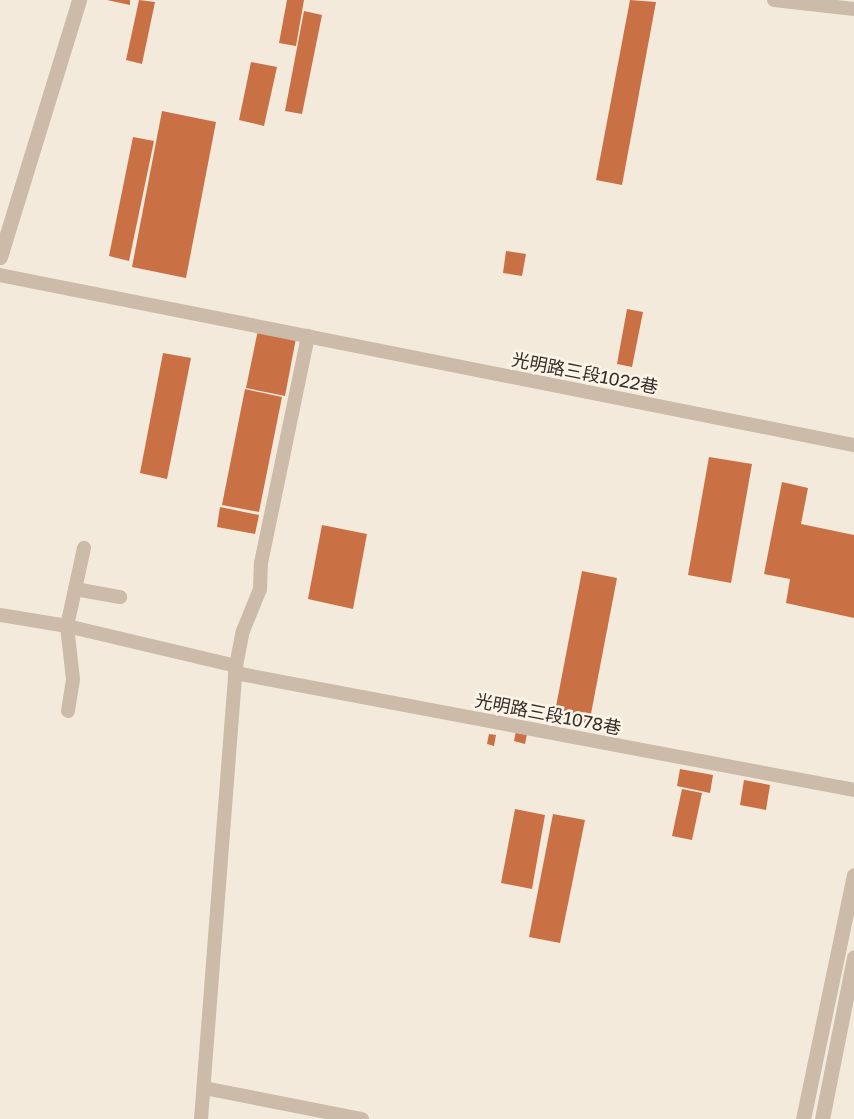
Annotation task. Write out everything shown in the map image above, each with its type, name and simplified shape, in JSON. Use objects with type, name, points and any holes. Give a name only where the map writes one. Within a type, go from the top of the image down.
[{"type":"street","points":[[0,257],[78,0]]},
{"type":"street","points":[[774,0],[854,9]]},
{"type":"street","name":"光明路三段1022巷","points":[[0,275],[854,445]]},
{"type":"street","points":[[201,1119],[236,670],[243,631],[260,589],[261,563],[308,336]]},
{"type":"street","points":[[69,711],[73,679],[67,626],[84,548]]},
{"type":"street","points":[[75,589],[120,597]]},
{"type":"street","name":"光明路三段1078巷","points":[[0,615],[67,626],[236,670],[854,790]]},
{"type":"street","points":[[803,1119],[854,874]]},
{"type":"street","points":[[822,1119],[854,957]]},
{"type":"street","points":[[204,1088],[362,1119]]},
{"type":"building","points":[[107,0],[130,0],[130,5]]},
{"type":"building","points":[[139,0],[155,2],[142,64],[126,60]]},
{"type":"building","points":[[287,0],[304,0],[296,46],[279,43]]},
{"type":"building","points":[[630,0],[656,2],[622,185],[596,180]]},
{"type":"building","points":[[304,11],[322,15],[302,114],[285,111]]},
{"type":"building","points":[[251,62],[277,67],[264,126],[239,120]]},
{"type":"building","points":[[162,111],[216,122],[186,278],[132,267]]},
{"type":"building","points":[[133,137],[154,141],[129,261],[109,256]]},
{"type":"building","points":[[506,251],[526,254],[522,276],[503,273]]},
{"type":"building","points":[[627,309],[643,312],[632,367],[617,364]]},
{"type":"building","points":[[258,330],[296,338],[285,396],[246,388]]},
{"type":"building","points":[[163,353],[191,358],[167,479],[140,473]]},
{"type":"building","points":[[245,389],[282,397],[259,512],[222,505]]},
{"type":"building","points":[[709,457],[752,464],[731,583],[688,575]]},
{"type":"building","points":[[782,482],[808,488],[801,524],[854,535],[854,618],[786,603],[790,579],[764,574]]},
{"type":"building","points":[[220,507],[259,515],[255,534],[217,527]]},
{"type":"building","points":[[322,525],[367,534],[353,609],[308,599]]},
{"type":"building","points":[[582,571],[617,578],[589,724],[554,717]]},
{"type":"building","points":[[516,731],[527,734],[525,744],[514,741]]},
{"type":"building","points":[[489,734],[496,735],[494,746],[487,744]]},
{"type":"building","points":[[680,769],[713,775],[710,793],[677,786]]},
{"type":"building","points":[[744,780],[770,785],[766,810],[740,805]]},
{"type":"building","points":[[682,789],[702,793],[692,840],[672,836]]},
{"type":"building","points":[[515,809],[545,815],[532,889],[501,883]]},
{"type":"building","points":[[553,814],[585,820],[560,943],[529,937]]}]
